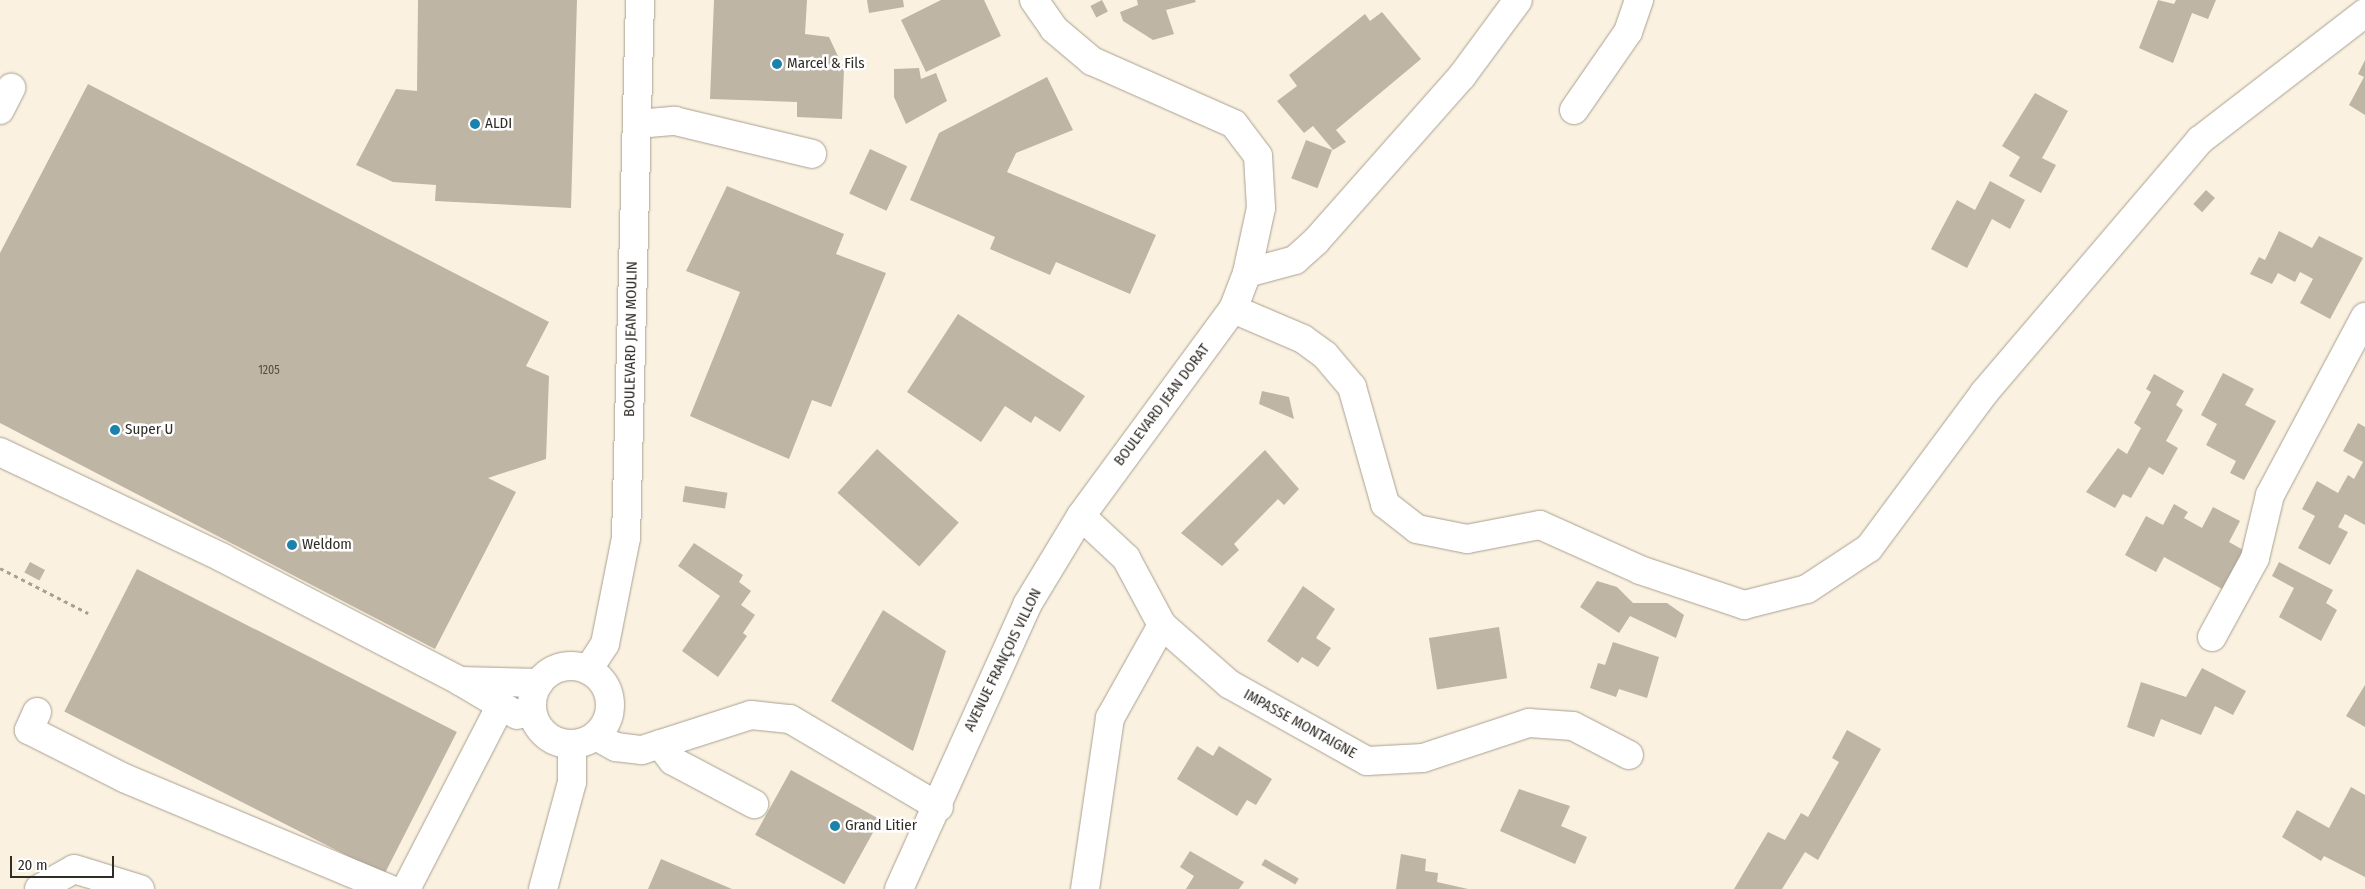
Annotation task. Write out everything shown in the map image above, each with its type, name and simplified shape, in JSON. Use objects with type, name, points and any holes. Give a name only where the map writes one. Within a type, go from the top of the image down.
[{"type":"street","name":"BOULEVARD JEAN MOULIN","points":[[588,670],[605,644],[626,538],[640,0]]},
{"type":"street","name":"BOULEVARD JEAN DORAT","points":[[1034,0],[1054,29],[1092,60],[1234,124],[1258,156],[1261,208],[1247,273],[1232,309],[1082,516]]},
{"type":"street","points":[[1247,273],[1294,260],[1316,241],[1462,76],[1518,0]]},
{"type":"street","points":[[1574,110],[1628,32],[1638,0]]},
{"type":"street","points":[[1232,309],[1303,339],[1326,355],[1352,387],[1385,504],[1417,529],[1467,538],[1540,525],[1640,570],[1744,605],[1806,589],[1869,548],[1984,393],[2200,140],[2365,13]]},
{"type":"street","points":[[637,124],[676,121],[812,154]]},
{"type":"street","points":[[2212,637],[2255,558],[2270,495],[2365,317]]},
{"type":"street","points":[[0,452],[223,558],[460,681],[500,707],[534,721],[556,742],[584,740],[616,748],[642,750],[751,715],[790,719],[939,807]]},
{"type":"street","points":[[1082,516],[1126,558],[1162,625],[1110,718],[1085,889]]},
{"type":"street","name":"AVENUE FRANÇOIS VILLON","points":[[899,889],[939,807],[978,707],[1027,605],[1082,516]]},
{"type":"street","name":"IMPASSE MONTAIGNE","points":[[1162,625],[1229,684],[1368,761],[1423,758],[1529,723],[1573,726],[1629,755]]},
{"type":"street","points":[[534,721],[531,705],[540,684],[557,668],[588,670],[599,678],[610,701],[607,720],[584,740],[544,889]]},
{"type":"street","points":[[460,681],[540,684]]},
{"type":"street","points":[[406,889],[500,707]]},
{"type":"street","points":[[37,712],[29,730],[124,778],[390,889]]},
{"type":"street","points":[[660,744],[673,761],[754,804]]},
{"type":"street","points":[[39,889],[74,869],[140,889]]},
{"type":"path","points":[[0,568],[88,613]]},
{"type":"building","name":"ALDI","points":[[418,0],[577,0],[571,208],[435,201],[436,185],[393,182],[356,165],[396,89],[417,91]]},
{"type":"building","name":"Marcel & Fils","points":[[714,0],[807,0],[805,34],[829,37],[844,69],[842,119],[797,117],[797,102],[710,99]]},
{"type":"building","points":[[867,0],[903,0],[904,7],[869,13]]},
{"type":"building","points":[[941,0],[984,0],[1001,36],[926,72],[901,20]]},
{"type":"building","points":[[1102,0],[1108,12],[1096,17],[1090,6]]},
{"type":"building","points":[[1137,0],[1195,0],[1196,2],[1166,10],[1174,34],[1153,40],[1123,21],[1120,12],[1138,5]]},
{"type":"building","points":[[2158,0],[2174,4],[2176,0],[2216,0],[2208,19],[2192,13],[2173,63],[2139,48]]},
{"type":"building","points":[[1382,12],[1421,59],[1336,130],[1346,142],[1333,150],[1313,126],[1304,133],[1277,101],[1297,86],[1289,75],[1365,14],[1370,21]]},
{"type":"building","points":[[2365,60],[2365,115],[2349,105],[2364,77],[2358,74]]},
{"type":"building","points":[[919,68],[921,79],[936,73],[947,101],[906,124],[894,97],[894,69]]},
{"type":"building","points":[[1047,77],[1073,130],[1016,153],[1007,172],[1156,235],[1130,294],[1056,262],[1050,275],[990,249],[995,237],[910,200],[939,133]]},
{"type":"building","points":[[88,84],[549,322],[526,366],[549,376],[546,459],[488,478],[516,492],[435,649],[0,423],[0,253]]},
{"type":"building","points":[[2035,93],[2068,111],[2042,158],[2056,165],[2041,193],[2009,176],[2020,157],[2002,146]]},
{"type":"building","points":[[1306,140],[1332,150],[1317,188],[1291,178]]},
{"type":"building","points":[[870,149],[907,166],[886,211],[849,193]]},
{"type":"building","points":[[1990,181],[2025,200],[2010,229],[1992,219],[1967,268],[1931,249],[1957,200],[1975,210]]},
{"type":"building","points":[[727,186],[844,234],[836,254],[886,273],[831,407],[812,400],[789,459],[690,416],[740,292],[686,271]]},
{"type":"building","points":[[2206,190],[2215,198],[2202,212],[2193,204]]},
{"type":"building","points":[[2279,231],[2312,248],[2319,236],[2363,258],[2330,319],[2300,303],[2313,279],[2300,272],[2295,282],[2278,273],[2272,284],[2250,274],[2259,257],[2265,260]]},
{"type":"building","points":[[958,314],[1085,396],[1060,432],[1035,416],[1031,423],[1005,406],[981,442],[907,392]]},
{"type":"building","points":[[2223,373],[2254,389],[2245,405],[2276,421],[2244,480],[2230,473],[2236,461],[2206,445],[2217,424],[2201,415]]},
{"type":"building","points":[[2154,374],[2184,391],[2176,405],[2183,410],[2166,441],[2178,448],[2163,475],[2149,467],[2131,498],[2123,494],[2115,508],[2086,492],[2118,448],[2127,454],[2141,428],[2134,423],[2151,392],[2146,389]]},
{"type":"building","points":[[1262,391],[1289,397],[1294,419],[1259,404]]},
{"type":"building","points":[[2358,423],[2365,427],[2365,525],[2345,514],[2338,527],[2348,532],[2330,565],[2298,548],[2315,516],[2302,509],[2317,481],[2338,493],[2348,475],[2354,479],[2363,462],[2343,451]]},
{"type":"building","points":[[877,449],[959,523],[919,566],[838,493]]},
{"type":"building","points":[[1265,450],[1299,489],[1284,505],[1278,499],[1234,544],[1239,550],[1222,566],[1181,533]]},
{"type":"building","points":[[685,486],[727,493],[725,509],[682,502]]},
{"type":"building","points":[[2174,504],[2188,512],[2184,518],[2202,528],[2213,507],[2240,521],[2229,542],[2245,551],[2224,590],[2164,557],[2156,572],[2125,555],[2146,516],[2163,525]]},
{"type":"building","points":[[694,543],[743,575],[739,582],[751,591],[741,605],[755,615],[743,633],[747,636],[718,677],[682,651],[720,596],[678,566]]},
{"type":"building","points":[[30,562],[45,570],[39,581],[24,573]]},
{"type":"building","points":[[2279,562],[2333,590],[2326,603],[2337,610],[2321,641],[2279,617],[2294,588],[2272,576]]},
{"type":"building","points":[[137,569],[457,732],[384,875],[64,712]]},
{"type":"building","points":[[1597,581],[1617,587],[1633,603],[1667,603],[1684,615],[1676,638],[1630,616],[1619,633],[1580,607]]},
{"type":"building","points":[[1303,586],[1335,609],[1316,638],[1331,648],[1318,667],[1302,657],[1298,663],[1267,641]]},
{"type":"building","points":[[883,610],[946,651],[913,751],[831,701]]},
{"type":"building","points":[[1499,627],[1507,678],[1437,689],[1429,638]]},
{"type":"building","points":[[1613,642],[1659,657],[1647,698],[1619,689],[1616,697],[1590,688],[1598,663],[1605,665]]},
{"type":"building","points":[[2202,668],[2246,691],[2233,715],[2215,706],[2201,735],[2161,719],[2154,737],[2127,727],[2141,682],[2186,697]]},
{"type":"building","points":[[2365,685],[2365,727],[2346,716]]},
{"type":"building","points":[[1847,730],[1881,749],[1818,860],[1805,852],[1782,889],[1734,889],[1768,832],[1785,840],[1801,813],[1808,817],[1839,762],[1832,758]]},
{"type":"building","points":[[1197,746],[1213,756],[1219,746],[1272,779],[1256,805],[1247,800],[1237,816],[1177,779]]},
{"type":"building","points":[[791,770],[880,819],[844,884],[755,835]]},
{"type":"building","points":[[2351,787],[2365,795],[2365,877],[2324,856],[2321,861],[2282,837],[2297,810],[2329,828]]},
{"type":"building","points":[[1519,789],[1570,806],[1561,826],[1587,837],[1575,864],[1500,831]]},
{"type":"building","points":[[1190,851],[1244,882],[1239,889],[1186,889],[1194,876],[1180,867]]},
{"type":"building","points":[[1401,854],[1426,859],[1425,871],[1438,873],[1437,882],[1468,889],[1396,889]]},
{"type":"building","points":[[661,859],[732,889],[648,889]]},
{"type":"building","points":[[1265,859],[1299,879],[1295,885],[1262,865]]},
{"type":"place","name":"Marcel & Fils","points":[[777,64]]},
{"type":"place","name":"ALDI","points":[[475,124]]},
{"type":"place","name":"Super U","points":[[115,430]]},
{"type":"place","name":"Weldom","points":[[292,545]]},
{"type":"place","name":"Grand Litier","points":[[835,826]]}]
